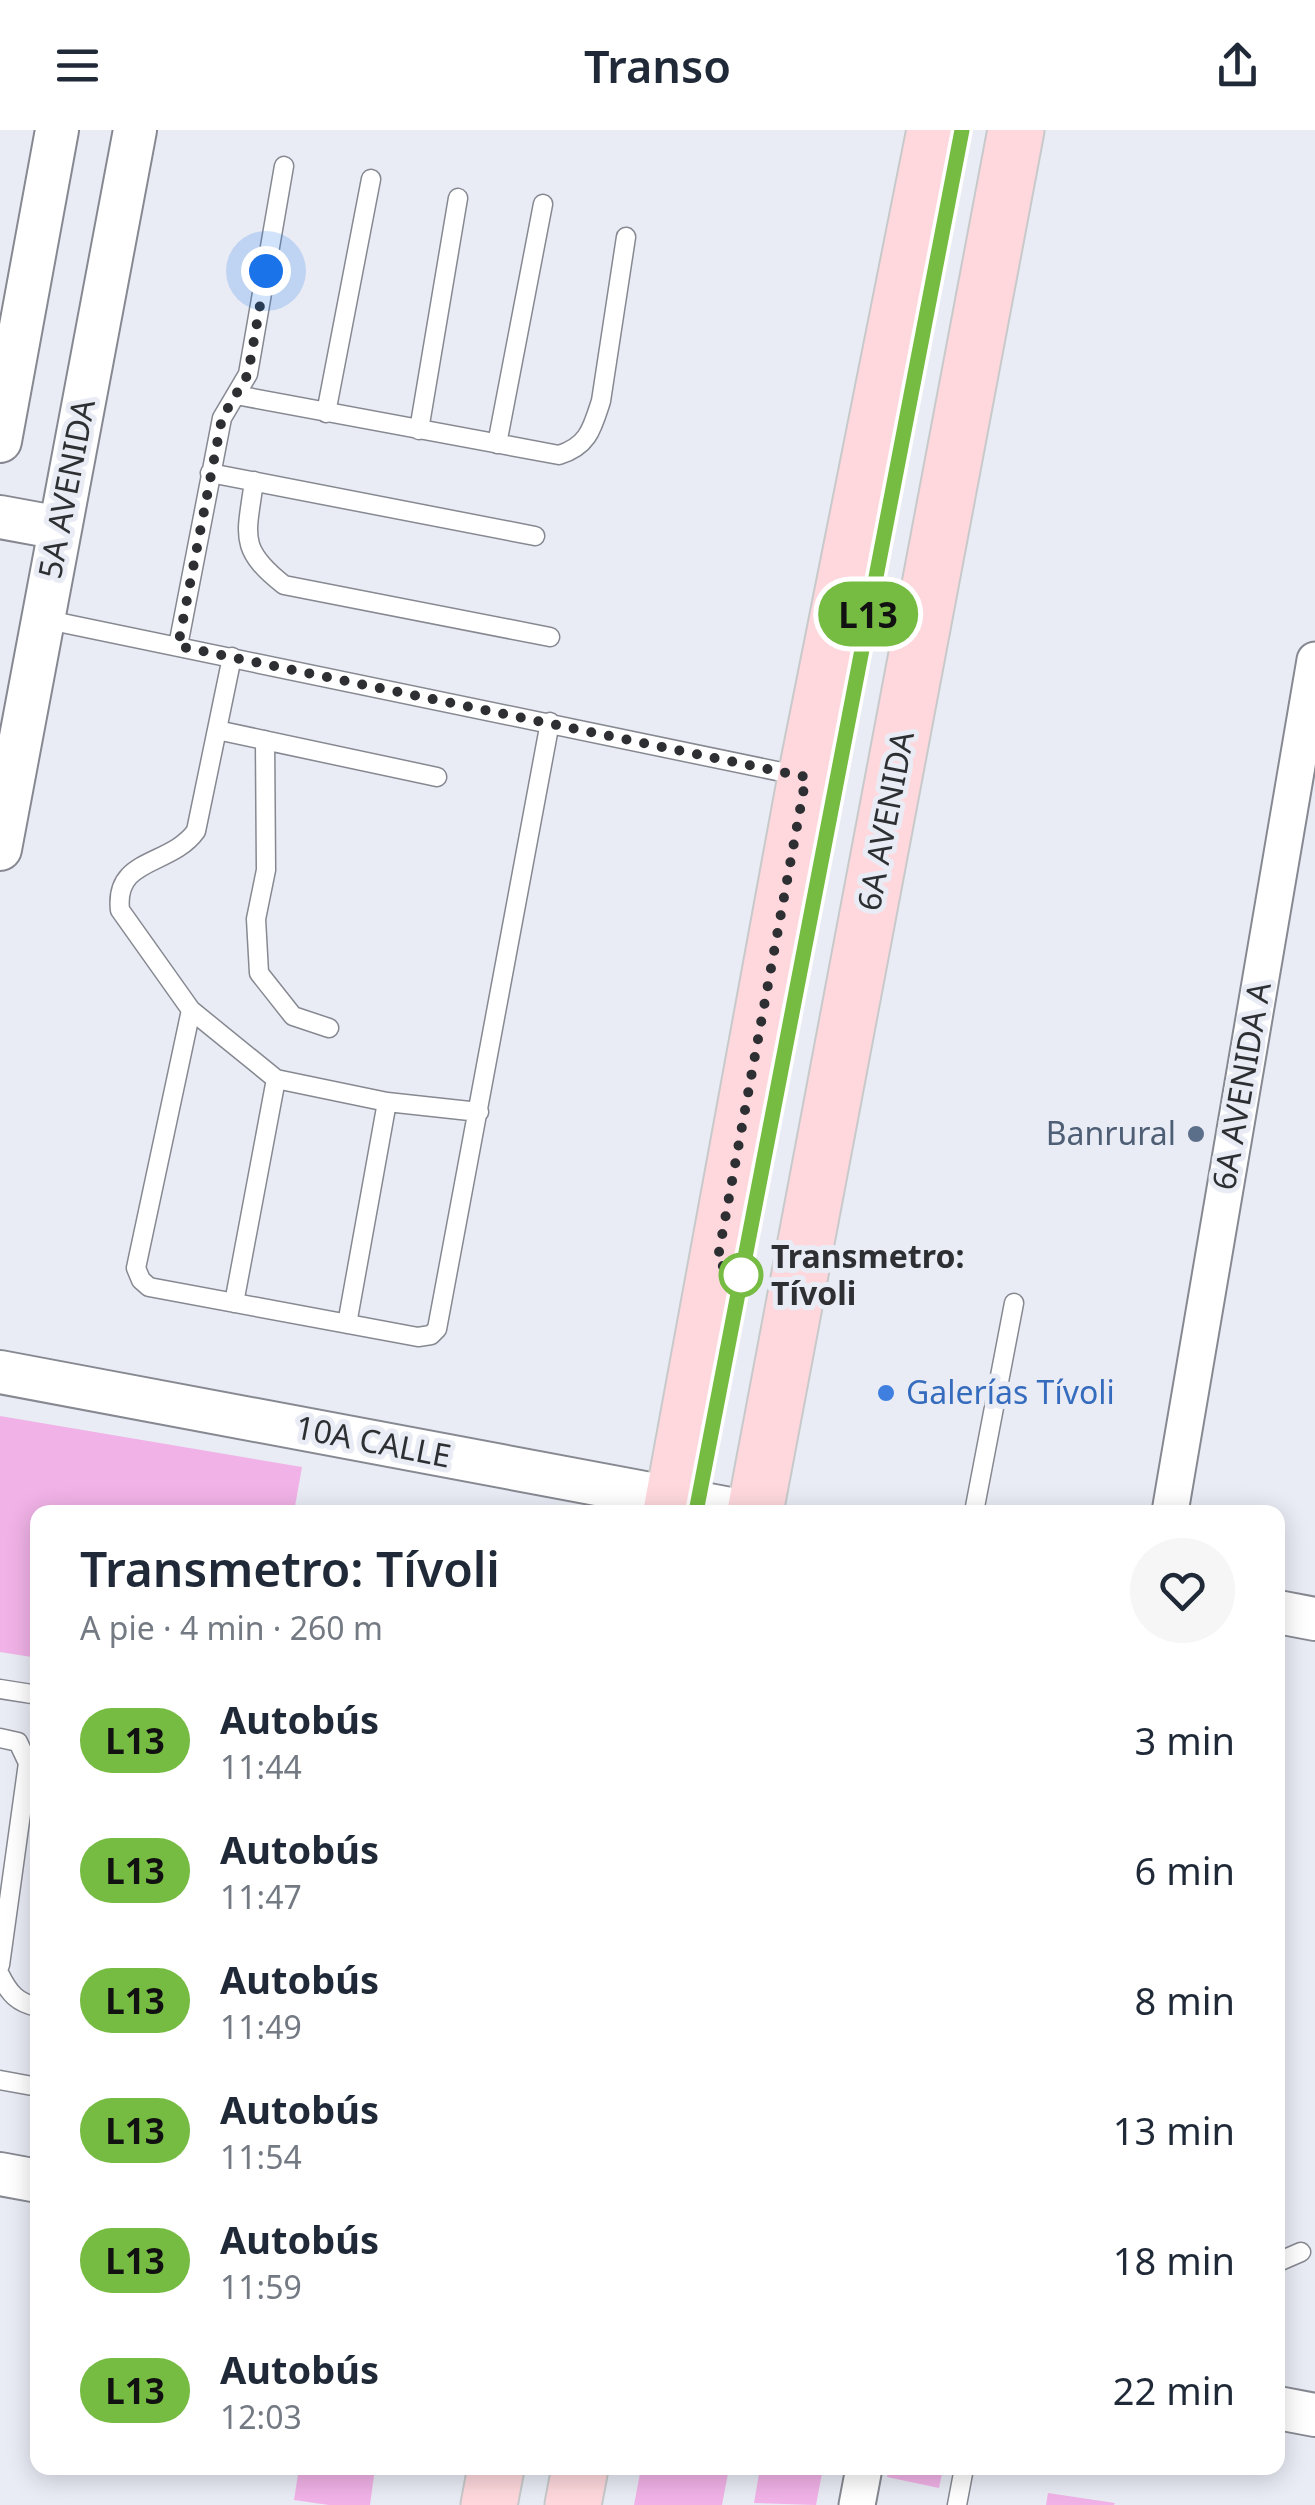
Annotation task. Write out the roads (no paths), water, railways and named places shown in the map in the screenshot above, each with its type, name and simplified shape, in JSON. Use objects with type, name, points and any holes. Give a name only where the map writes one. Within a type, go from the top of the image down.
[{"type":"main road","points":[[688,1502],[806,777],[935,130]]},
{"type":"main road","name":"6A AVENIDA","points":[[756,1505],[1016,130]]},
{"type":"main road","points":[[489,2505],[495,2475]]},
{"type":"main road","points":[[573,2505],[579,2475]]},
{"type":"street","points":[[0,441],[57,130]]},
{"type":"street","name":"5A AVENIDA","points":[[0,848],[135,130]]},
{"type":"street","points":[[0,517],[60,528]]},
{"type":"street","name":"6A AVENIDA A","points":[[1171,1505],[1315,660]]},
{"type":"street","name":"10A CALLE","points":[[0,1372],[688,1502]]},
{"type":"street","points":[[1285,1613],[1315,1618]]},
{"type":"street","points":[[0,2174],[30,2180]]},
{"type":"street","points":[[1285,2409],[1315,2415]]},
{"type":"street","points":[[857,2505],[863,2475]]},
{"type":"lane","points":[[178,646],[222,418],[248,374],[284,166]]},
{"type":"lane","points":[[326,412],[371,178]]},
{"type":"lane","points":[[419,430],[458,198]]},
{"type":"lane","points":[[497,444],[543,204]]},
{"type":"lane","points":[[236,395],[558,456],[578,449],[593,426],[601,401],[626,237]]},
{"type":"lane","points":[[778,1076],[928,304]]},
{"type":"lane","points":[[210,473],[536,536]]},
{"type":"lane","points":[[254,480],[246,542],[262,568],[284,585],[550,636]]},
{"type":"lane","points":[[42,619],[806,777]]},
{"type":"lane","points":[[232,657],[196,831],[179,850],[150,861],[122,882],[118,894],[120,910],[191,1010],[276,1080],[388,1102],[480,1112]]},
{"type":"lane","points":[[191,1010],[136,1268],[141,1280],[148,1287],[234,1304],[418,1337],[431,1335],[437,1329],[480,1112],[550,722]]},
{"type":"lane","points":[[218,730],[437,777]]},
{"type":"lane","points":[[265,740],[266,870],[256,919],[259,973],[294,1016],[329,1028]]},
{"type":"lane","points":[[234,1304],[276,1080]]},
{"type":"lane","points":[[347,1324],[388,1102]]},
{"type":"lane","points":[[975,1505],[1014,1303]]},
{"type":"lane","points":[[0,1689],[30,1694]]},
{"type":"lane","points":[[0,1738],[18,1742],[28,1763],[0,1964]]},
{"type":"lane","points":[[0,1975],[9,1994],[30,2006]]},
{"type":"lane","points":[[0,2080],[30,2086]]},
{"type":"lane","points":[[1285,2259],[1301,2252]]},
{"type":"lane","points":[[958,2505],[963,2475]]},
{"type":"place","name":"Banrural","points":[[1196,1134]]},
{"type":"place","name":"Transmetro: Tívoli","points":[[741,1275]]},
{"type":"place","name":"Galerías Tívoli","points":[[886,1393]]}]
